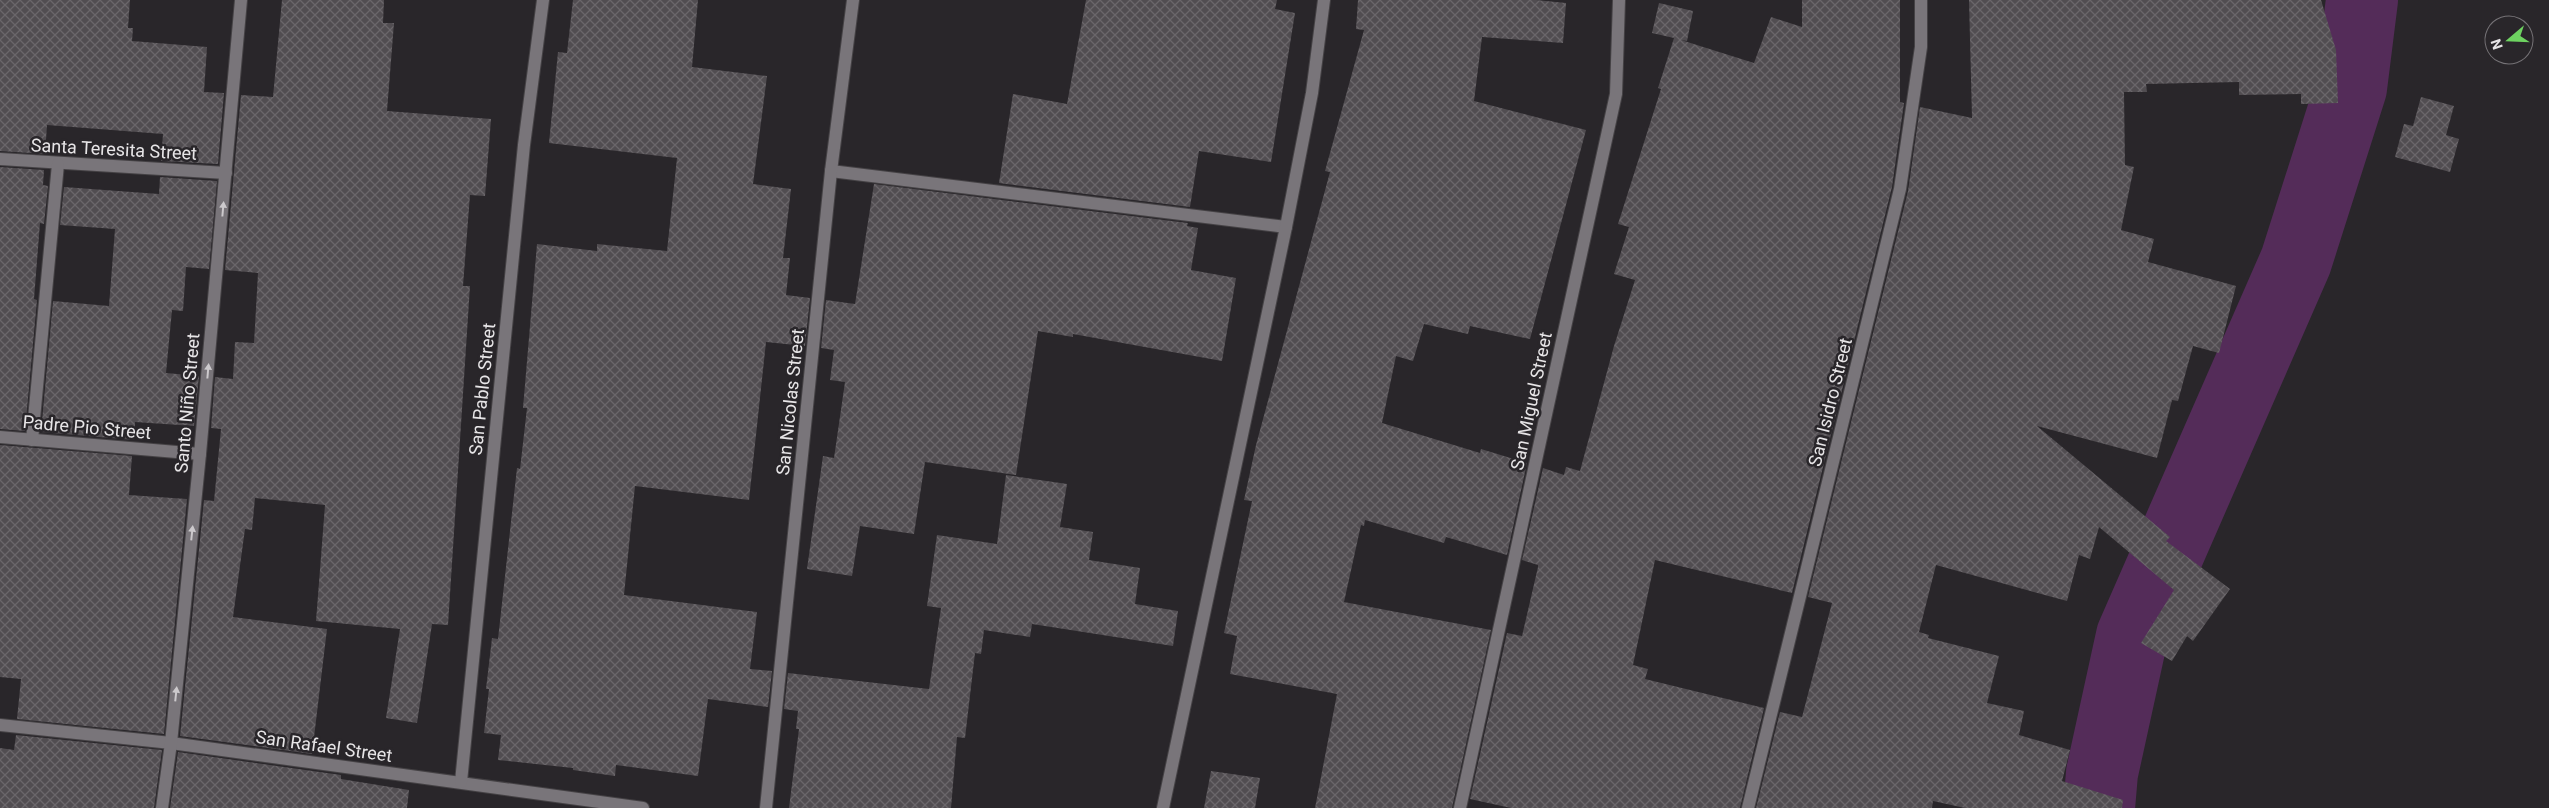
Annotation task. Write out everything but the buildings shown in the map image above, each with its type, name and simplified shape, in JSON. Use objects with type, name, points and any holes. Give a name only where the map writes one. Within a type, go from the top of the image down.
[{"type":"street","name":"Santo Niño Street","points":[[162,808],[171,743],[200,454],[241,0]]},
{"type":"street","name":"San Pablo Street","points":[[461,782],[524,145],[543,0]]},
{"type":"street","name":"San Nicolas Street","points":[[766,808],[831,171],[853,0]]},
{"type":"street","points":[[1163,808],[1286,227],[1312,93],[1324,0]]},
{"type":"street","name":"San Miguel Street","points":[[1460,808],[1616,94],[1618,0]]},
{"type":"street","name":"San Isidro Street","points":[[1748,808],[1900,190],[1921,47],[1922,0]]},
{"type":"street","name":"Santa Teresita Street","points":[[0,159],[226,173]]},
{"type":"street","points":[[32,440],[58,164]]},
{"type":"street","points":[[831,171],[1286,227]]},
{"type":"street","name":"Padre Pio Street","points":[[0,437],[200,454]]},
{"type":"street","name":"San Rafael Street","points":[[0,726],[171,743],[643,808]]},
{"type":"waterway","points":[[2099,808],[2102,773],[2132,636],[2296,261],[2351,88],[2362,0]]}]
